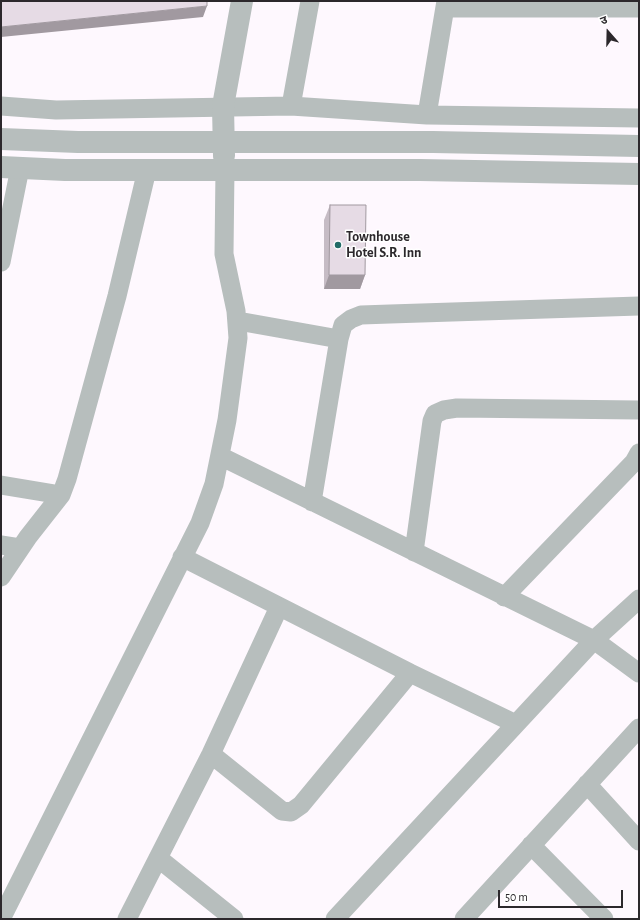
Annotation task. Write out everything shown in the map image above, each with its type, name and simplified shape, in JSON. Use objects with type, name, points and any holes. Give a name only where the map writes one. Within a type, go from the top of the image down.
[{"type":"street","points":[[1,919],[208,506],[214,484],[220,456],[238,338],[238,321],[224,254],[225,169],[223,106],[242,1]]},
{"type":"street","points":[[291,106],[310,1]]},
{"type":"street","points":[[427,115],[446,4],[562,5],[639,8]]},
{"type":"street","points":[[1,106],[56,110],[291,106],[427,115],[639,118]]},
{"type":"street","points":[[1,139],[78,142],[433,142],[639,146]]},
{"type":"street","points":[[1,262],[11,167],[65,170],[225,169],[639,174]]},
{"type":"street","points":[[1,577],[20,548],[61,495],[67,479],[118,296],[146,170]]},
{"type":"street","points":[[312,502],[339,339],[343,326],[351,319],[361,315],[639,306]]},
{"type":"street","points":[[238,321],[339,339]]},
{"type":"street","points":[[414,552],[432,421],[435,414],[444,410],[457,408],[639,410]]},
{"type":"street","points":[[504,597],[634,462],[639,453]]},
{"type":"street","points":[[220,456],[594,640],[639,674]]},
{"type":"street","points":[[1,485],[61,495]]},
{"type":"street","points":[[1,545],[20,548]]},
{"type":"street","points":[[182,557],[278,607],[516,724]]},
{"type":"street","points":[[336,919],[594,640],[639,599]]},
{"type":"street","points":[[127,919],[211,754],[278,607]]},
{"type":"street","points":[[211,754],[282,811],[291,812],[301,805],[410,673]]},
{"type":"street","points":[[464,919],[639,728]]},
{"type":"street","points":[[587,784],[639,841]]},
{"type":"street","points":[[531,845],[604,919]]},
{"type":"street","points":[[158,858],[234,919]]},
{"type":"building","points":[[1,1],[207,1],[207,6],[1,27]]},
{"type":"building","points":[[330,205],[366,205],[365,275],[329,275]]},
{"type":"place","name":"Townhouse Hotel S.R. Inn","points":[[338,245]]}]
